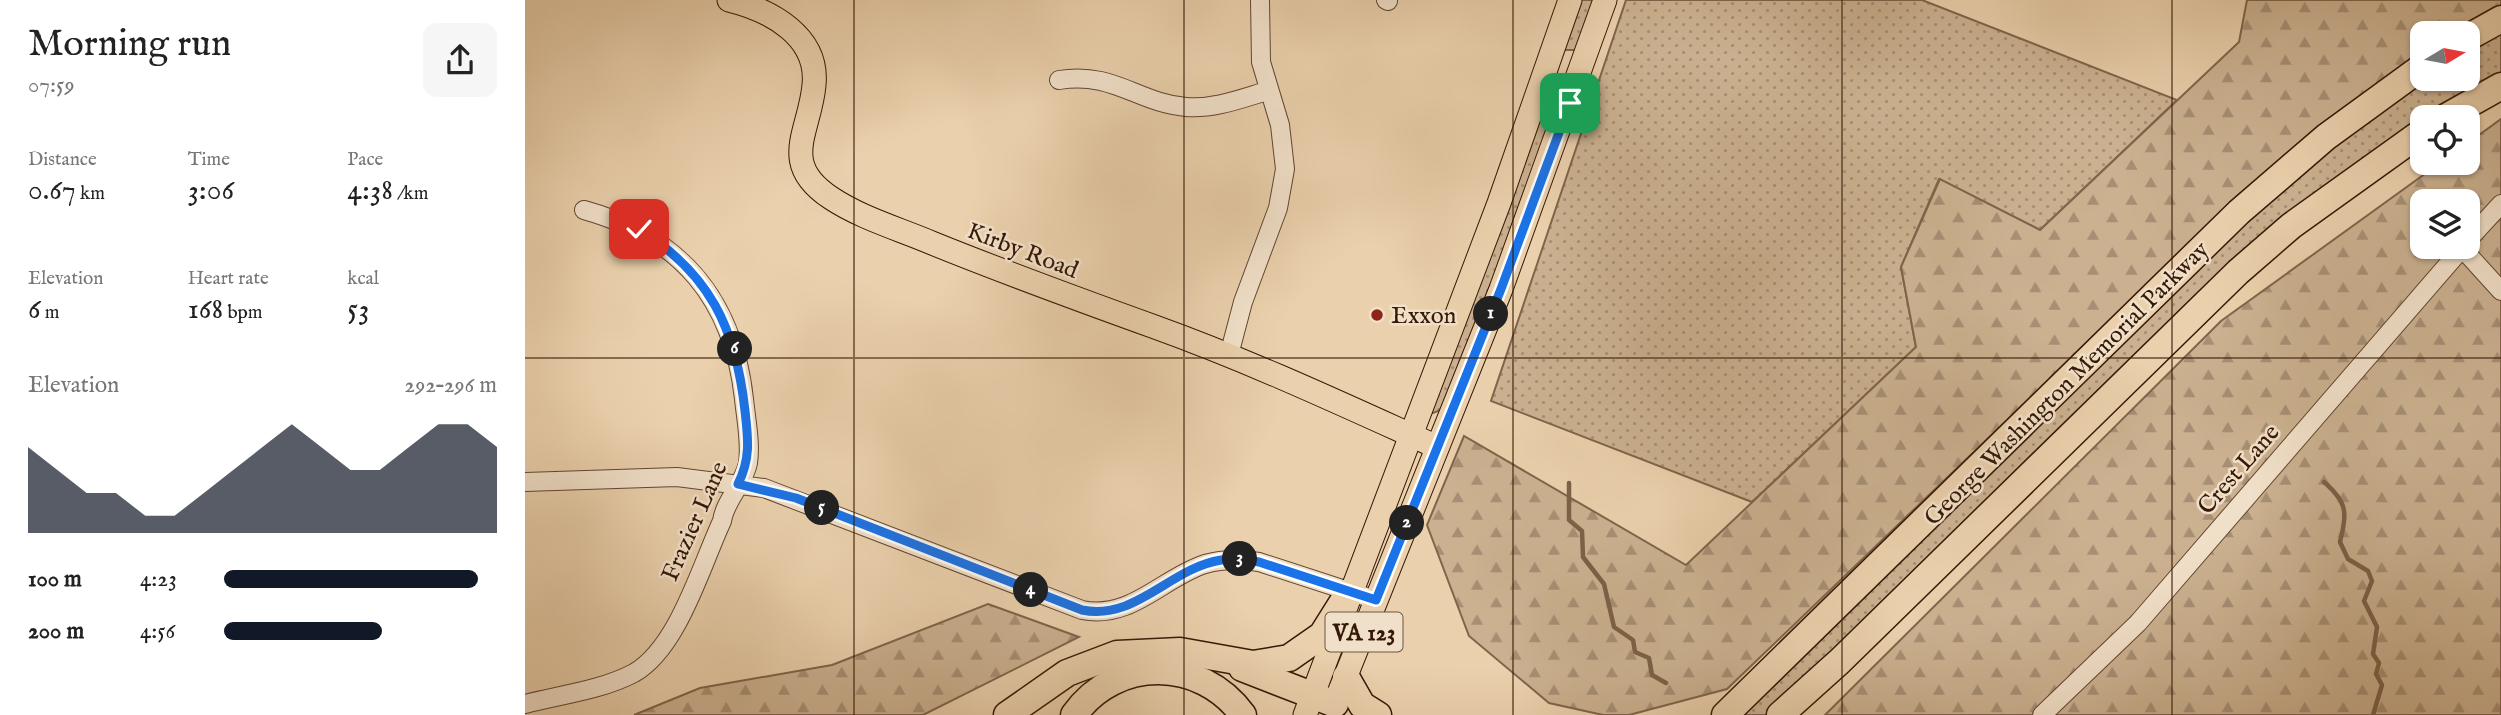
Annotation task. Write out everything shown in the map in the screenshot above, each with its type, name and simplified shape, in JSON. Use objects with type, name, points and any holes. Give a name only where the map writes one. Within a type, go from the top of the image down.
[{"type":"highway","points":[[2480,31],[2501,19]]},
{"type":"highway","name":"George Washington Memorial Parkway","points":[[1724,715],[1782,662],[2239,212],[2326,137],[2410,76]]},
{"type":"highway","points":[[2467,105],[2501,86]]},
{"type":"highway","name":"George Washington Memorial Parkway","points":[[1780,715],[1840,661],[2238,272],[2321,204],[2410,141]]},
{"type":"highway","points":[[1007,715],[1067,673],[1104,658],[1155,650],[1252,664],[1289,658],[1322,635],[1349,592]]},
{"type":"highway","points":[[1214,658],[1321,708]]},
{"type":"highway","points":[[1703,715],[1782,662]]},
{"type":"highway","points":[[1074,715],[1096,691],[1110,682],[1135,673],[1161,670],[1193,676],[1209,683],[1243,715]]},
{"type":"highway","points":[[1346,677],[1362,705],[1378,715]]},
{"type":"main road","name":"Kirby Road","points":[[729,0],[765,13],[788,26],[810,54],[814,86],[800,153],[810,180],[824,193],[875,220],[989,266],[1229,355],[1326,395],[1437,447]]},
{"type":"main road","name":"VA 123","points":[[1321,708],[1349,592],[1480,256],[1570,0]]},
{"type":"main road","name":"VA 123","points":[[1321,708],[1346,677],[1511,263],[1605,0]]},
{"type":"main road","points":[[1548,66],[1580,76]]},
{"type":"street","points":[[1229,355],[1243,302],[1282,190],[1284,147],[1261,62],[1260,0]]},
{"type":"street","points":[[1059,80],[1094,78],[1184,107],[1229,103],[1267,91]]},
{"type":"street","points":[[2480,227],[2501,204]]},
{"type":"street","name":"Frazier Lane","points":[[525,704],[617,680],[650,661],[672,630],[748,465],[742,385],[735,351],[715,302],[700,281],[663,244],[614,218],[584,210]]},
{"type":"street","name":"Crest Lane","points":[[2042,715],[2138,623],[2452,259]]},
{"type":"street","points":[[2473,259],[2501,291]]},
{"type":"street","points":[[525,482],[677,477],[738,484],[796,498],[1071,606],[1098,613],[1125,608],[1202,565],[1220,560],[1259,562],[1376,600]]},
{"type":"green space","points":[[1576,0],[1595,0],[1579,50],[1564,50]]},
{"type":"green space","points":[[1626,0],[1922,0],[2177,100],[2040,230],[1939,179],[1901,267],[1916,347],[1752,502],[1491,401]]},
{"type":"green space","points":[[2247,0],[2501,0],[2501,9],[2480,22],[2410,21],[2410,67],[2331,119],[2031,397],[1727,689],[1629,715],[1603,715],[1549,703],[1469,636],[1427,525],[1464,436],[1686,565],[1916,347],[1901,267],[1940,179],[2040,230],[2239,42]]},
{"type":"green space","points":[[2501,28],[2501,77],[2480,89],[2480,40]]},
{"type":"green space","points":[[1552,84],[1561,91],[1530,184],[1441,410],[1430,414]]},
{"type":"green space","points":[[2410,88],[2410,91],[2476,91],[2451,105],[2410,105],[2410,133],[1782,703],[1767,715],[1734,715],[2298,167]]},
{"type":"green space","points":[[2501,119],[2501,715],[1825,715],[2221,321],[2423,175],[2480,175],[2480,134]]},
{"type":"green space","points":[[988,604],[1079,637],[923,715],[634,715],[700,688],[832,665]]},
{"type":"waterway","points":[[2324,482],[2338,496],[2344,509],[2340,542],[2348,559],[2368,571],[2372,581],[2364,601],[2377,627],[2373,654],[2379,663],[2376,674],[2382,685],[2373,715]]},
{"type":"waterway","points":[[1569,483],[1569,520],[1582,531],[1583,557],[1604,584],[1614,627],[1633,640],[1635,652],[1649,658],[1652,675],[1666,683]]},
{"type":"place","name":"Exxon","points":[[1377,315]]},
{"type":"route","points":[[639,229],[683,261],[715,302],[726,325],[742,385],[747,429],[748,465],[738,484],[764,488],[796,498],[1082,610],[1098,613],[1125,608],[1202,565],[1220,560],[1240,559],[1259,562],[1376,600],[1501,289],[1570,103]]}]
